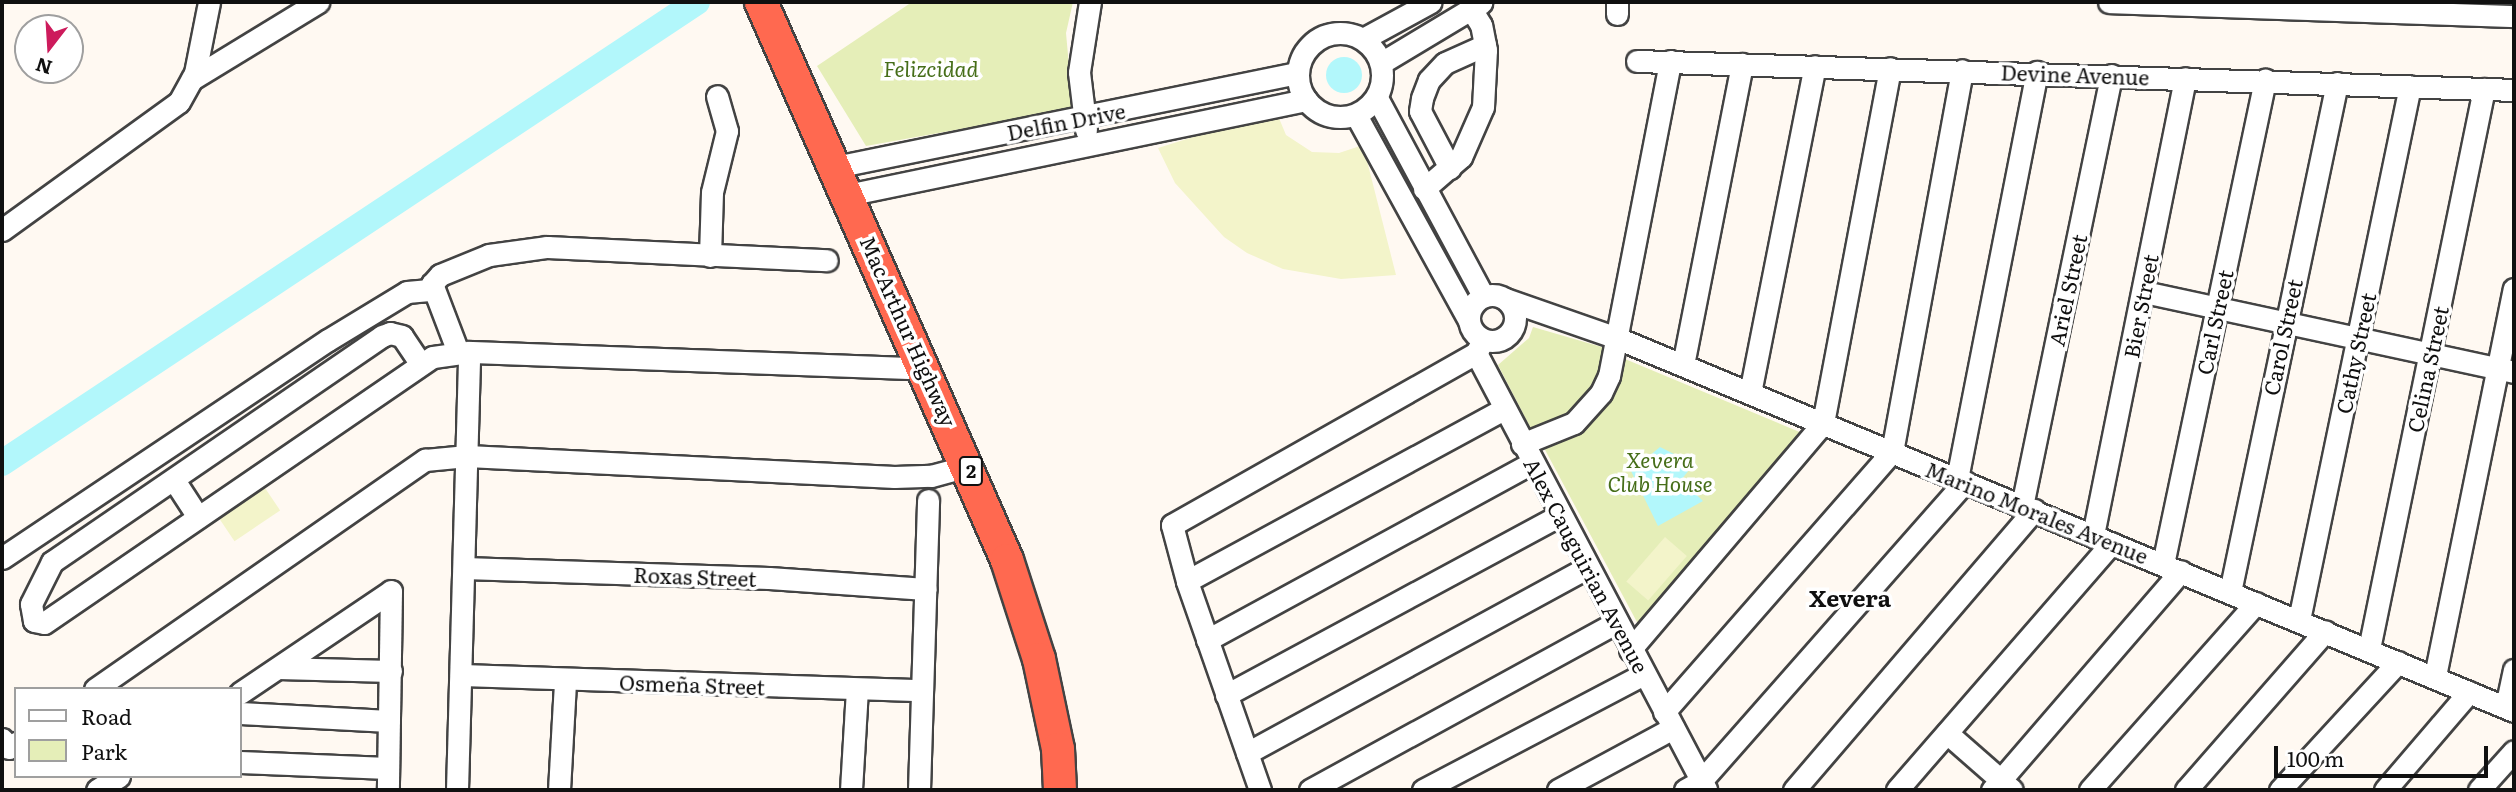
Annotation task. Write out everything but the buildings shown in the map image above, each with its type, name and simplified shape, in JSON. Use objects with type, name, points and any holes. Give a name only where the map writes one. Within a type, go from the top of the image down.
[{"type":"highway","name":"MacArthur Highway","points":[[761,2],[969,466],[1007,560],[1039,659],[1058,749],[1060,790]]},
{"type":"street","points":[[2,230],[179,102],[192,79],[208,2]]},
{"type":"street","points":[[192,79],[318,2]]},
{"type":"street","points":[[1088,145],[1079,72],[1090,2]]},
{"type":"street","points":[[1363,39],[1431,2]]},
{"type":"street","points":[[2109,2],[2441,7],[2514,16]]},
{"type":"street","points":[[1381,62],[1477,5],[1488,79],[1483,107],[1474,135],[1450,168],[1424,189]]},
{"type":"street","points":[[1340,33],[1363,39],[1381,62],[1383,81],[1377,98],[1356,115],[1328,116],[1306,100],[1298,73],[1305,51],[1322,37],[1340,33]]},
{"type":"street","points":[[1450,168],[1420,111],[1422,98],[1429,80],[1445,63],[1485,45]]},
{"type":"street","name":"Devine Avenue","points":[[1637,61],[2037,72],[2514,90]]},
{"type":"street","points":[[1522,444],[1557,432],[1589,409],[1609,376],[1670,61]]},
{"type":"street","points":[[1683,365],[1742,64]]},
{"type":"street","points":[[1750,393],[1815,66]]},
{"type":"street","points":[[1630,650],[1823,423],[1891,68]]},
{"type":"street","points":[[1558,790],[1669,720],[1892,452],[1962,70]]},
{"type":"street","points":[[1697,787],[1961,480],[2037,72]]},
{"type":"street","name":"Delfin Drive","points":[[841,181],[1084,117],[1298,73]]},
{"type":"street","name":"Ariel Street","points":[[2028,508],[2111,75]]},
{"type":"street","name":"Bier Street","points":[[2103,539],[2144,292],[2185,78]]},
{"type":"street","name":"Carl Street","points":[[2172,567],[2217,308],[2265,80]]},
{"type":"street","name":"Carol Street","points":[[2230,592],[2284,322],[2337,83]]},
{"type":"street","name":"Cathy Street","points":[[2299,620],[2410,86]]},
{"type":"street","name":"Celina Street","points":[[2369,649],[2484,89]]},
{"type":"street","points":[[710,256],[712,192],[727,131],[717,96]]},
{"type":"street","points":[[1377,98],[1483,296]]},
{"type":"street","name":"Delfin Drive","points":[[841,181],[1088,145],[1306,100]]},
{"type":"street","points":[[1356,115],[1468,319],[1479,346]]},
{"type":"street","points":[[432,290],[440,275],[465,262],[512,250],[547,247],[827,260]]},
{"type":"street","points":[[2435,676],[2506,370],[2514,289]]},
{"type":"street","points":[[432,290],[464,352],[467,456],[463,676],[457,790]]},
{"type":"street","points":[[2,558],[351,326],[407,292],[432,290]]},
{"type":"street","points":[[2144,292],[2506,370]]},
{"type":"street","points":[[1468,319],[1472,305],[1483,296],[1505,299],[1515,317],[1508,335]]},
{"type":"street","name":"Marino Morales Avenue","points":[[1505,299],[1617,338],[2510,709]]},
{"type":"street","points":[[1260,790],[1186,581],[1172,525],[1479,346],[1496,341],[1527,323],[1559,316]]},
{"type":"street","points":[[420,363],[402,336],[390,332],[382,336],[52,562],[31,604],[34,621],[44,623],[420,363],[464,352],[925,369]]},
{"type":"street","name":"Alex Cauguirian Avenue","points":[[1479,346],[1504,409],[1669,720],[1697,787]]},
{"type":"street","points":[[1186,581],[1504,409]]},
{"type":"street","points":[[98,687],[412,466],[438,458],[467,456],[894,477],[931,476],[969,466]]},
{"type":"street","points":[[1207,640],[1532,463]]},
{"type":"street","points":[[173,480],[198,517]]},
{"type":"street","points":[[919,790],[928,500]]},
{"type":"street","points":[[1794,790],[2028,508]]},
{"type":"street","points":[[1226,695],[1560,515]]},
{"type":"street","points":[[1897,790],[1947,733],[2103,539]]},
{"type":"street","points":[[1247,753],[1587,567]]},
{"type":"street","points":[[1947,733],[2001,787],[2172,567]]},
{"type":"street","name":"Roxas Street","points":[[464,568],[769,578],[926,589]]},
{"type":"street","points":[[242,693],[385,591],[391,591],[388,790]]},
{"type":"street","points":[[2090,790],[2256,603]]},
{"type":"street","points":[[1310,790],[1617,622]]},
{"type":"street","points":[[2186,790],[2325,631]]},
{"type":"street","points":[[2280,790],[2398,662]]},
{"type":"street","points":[[278,668],[391,671]]},
{"type":"street","points":[[2510,709],[2514,670]]},
{"type":"street","points":[[1423,790],[1644,674]]},
{"type":"street","name":"Osmeña Street","points":[[463,676],[565,682],[922,690]]},
{"type":"street","points":[[559,790],[565,682]]},
{"type":"street","points":[[851,790],[857,690]]},
{"type":"street","points":[[2385,790],[2469,692]]},
{"type":"street","points":[[242,713],[389,721]]},
{"type":"street","points":[[2,739],[9,748],[14,744]]},
{"type":"street","points":[[2479,790],[2514,751]]},
{"type":"street","points":[[242,762],[388,768]]},
{"type":"street","points":[[97,790],[116,778]]},
{"type":"green space","name":"Felizcidad","points":[[912,2],[1073,2],[1066,33],[1073,109],[866,146],[817,66]]},
{"type":"green space","points":[[1276,111],[1286,135],[1312,152],[1339,153],[1363,145],[1396,275],[1341,279],[1283,269],[1247,253],[1224,237],[1175,183],[1158,148]]},
{"type":"green space","points":[[1533,327],[1612,350],[1597,383],[1580,407],[1532,431],[1498,365],[1529,338]]},
{"type":"green space","name":"Xevera Club House","points":[[1625,359],[1802,433],[1726,531],[1638,624],[1543,446],[1608,387]]},
{"type":"green space","points":[[265,488],[280,510],[235,541],[219,519]]},
{"type":"green space","points":[[1665,537],[1687,556],[1648,601],[1626,582]]},
{"type":"water","points":[[1344,57],[1357,62],[1362,75],[1357,88],[1344,93],[1331,88],[1326,75],[1331,62]]},
{"type":"water","points":[[1660,447],[1694,464],[1681,480],[1703,501],[1658,526],[1631,471]]},
{"type":"waterway","points":[[2,463],[697,2]]},
{"type":"district","name":"Xevera","points":[[1850,597]]}]
